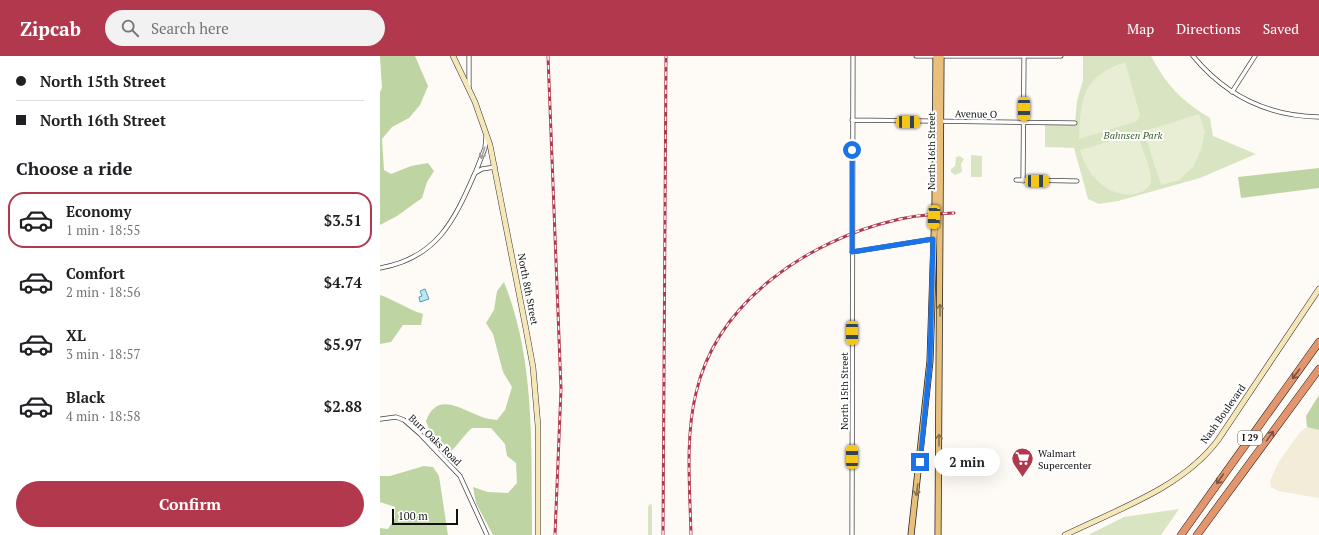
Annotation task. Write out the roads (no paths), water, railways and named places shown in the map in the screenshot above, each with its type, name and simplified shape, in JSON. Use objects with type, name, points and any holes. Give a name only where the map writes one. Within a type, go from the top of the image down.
[{"type":"highway","name":"I 29","points":[[1181,535],[1319,342]]},
{"type":"highway","name":"I 29","points":[[1197,535],[1319,369]]},
{"type":"main road","name":"North 16th Street","points":[[936,56],[938,122],[938,535]]},
{"type":"main road","name":"North 16th Street","points":[[911,535],[929,373],[941,56]]},
{"type":"street","name":"North 8th Street","points":[[453,56],[469,89],[486,132],[495,167],[533,367],[538,426],[538,535]]},
{"type":"street","points":[[469,56],[469,89]]},
{"type":"street","name":"North 15th Street","points":[[852,535],[853,56]]},
{"type":"street","points":[[916,56],[1060,56]]},
{"type":"street","points":[[1023,180],[1024,56]]},
{"type":"street","points":[[1193,56],[1212,77],[1248,102],[1270,110],[1294,116],[1319,117]]},
{"type":"street","points":[[1232,92],[1255,56]]},
{"type":"street","name":"Avenue O","points":[[852,120],[1075,123]]},
{"type":"street","points":[[380,268],[397,264],[414,257],[439,239],[457,213],[476,173],[484,148],[486,132]]},
{"type":"street","points":[[476,173],[482,169],[495,167]]},
{"type":"street","points":[[1016,180],[1077,181]]},
{"type":"street","points":[[852,252],[933,239]]},
{"type":"street","name":"Nash Boulevard","points":[[1066,535],[1165,486],[1187,472],[1204,456],[1218,440],[1319,289]]},
{"type":"street","name":"Burr Oaks Road","points":[[382,419],[396,417],[404,420],[452,467],[464,483],[487,535]]},
{"type":"water","points":[[425,289],[429,299],[420,302],[419,297],[422,296],[420,291]]},
{"type":"railway","points":[[548,56],[561,389],[555,535]]},
{"type":"railway","points":[[663,535],[666,56]]},
{"type":"railway","points":[[691,535],[689,446],[690,428],[696,393],[707,360],[724,330],[746,303],[771,280],[800,259],[863,229],[903,218],[954,213]]},
{"type":"place","name":"Walmart Supercenter","points":[[1023,478]]},
{"type":"park label","name":"Bahnsen Park","points":[[1133,135]]}]
